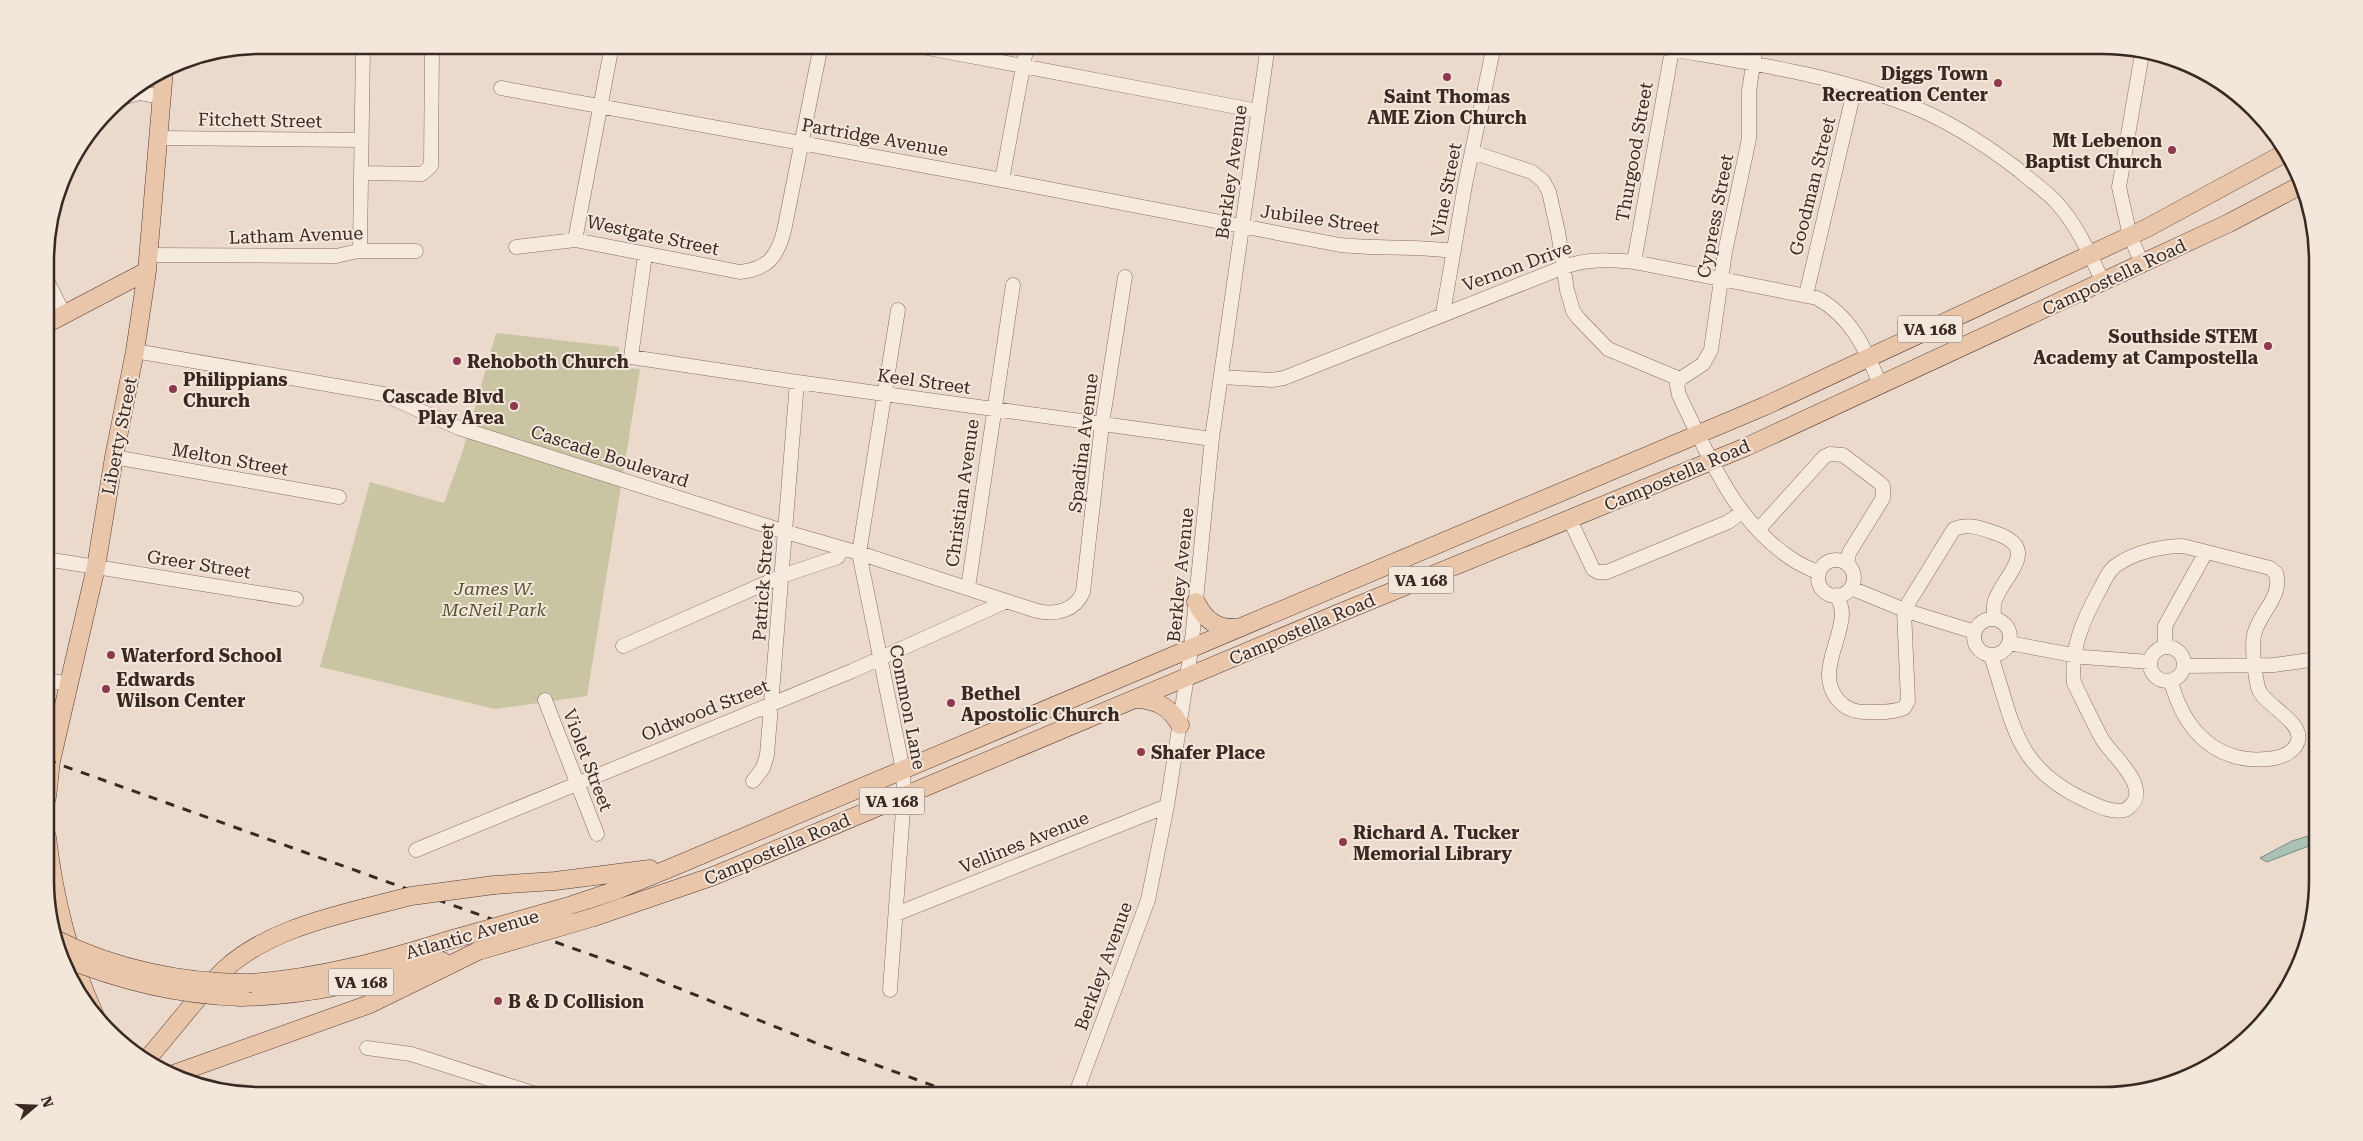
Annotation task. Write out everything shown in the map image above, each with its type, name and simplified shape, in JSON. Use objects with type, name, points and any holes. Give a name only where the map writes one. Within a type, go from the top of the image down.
[{"type":"main road","name":"Liberty Street","points":[[54,748],[96,566],[114,458],[135,351],[148,263],[163,78]]},
{"type":"main road","name":"Campostella Road","points":[[680,864],[1698,435],[2130,236],[2281,155]]},
{"type":"main road","name":"Campostella Road","points":[[478,951],[594,917],[711,877],[1337,614],[1711,461],[2103,282],[2229,223],[2296,188]]},
{"type":"main road","points":[[54,320],[148,263]]},
{"type":"main road","points":[[1196,602],[1203,615],[1213,624],[1223,628],[1243,628]]},
{"type":"main road","points":[[1136,699],[1157,702],[1164,706],[1174,714],[1180,725]]},
{"type":"main road","points":[[150,1055],[225,969],[247,953],[293,930],[364,908],[420,895],[494,886],[601,877],[680,864]]},
{"type":"main road","name":"Atlantic Avenue","points":[[64,943],[99,957],[158,974],[227,983],[290,980],[335,973],[566,907],[617,890],[680,864]]},
{"type":"main road","points":[[54,879],[68,940],[84,988]]},
{"type":"main road","points":[[180,1071],[370,1004],[478,951]]},
{"type":"main road","name":"Atlantic Avenue","points":[[69,960],[91,970],[151,988],[208,996],[241,998],[311,993],[478,951]]},
{"type":"street","points":[[358,251],[360,245],[363,54]]},
{"type":"street","points":[[361,173],[422,174],[431,166],[432,54]]},
{"type":"street","name":"Westgate Street","points":[[610,54],[575,240],[740,272],[768,263],[775,257],[780,245],[803,143]]},
{"type":"street","points":[[803,143],[819,54]]},
{"type":"street","points":[[957,54],[1258,111]]},
{"type":"street","points":[[1002,180],[1025,54]]},
{"type":"street","name":"Berkley Avenue","points":[[1077,1087],[1148,900],[1167,806],[1191,650],[1212,439],[1267,54]]},
{"type":"street","name":"Vine Street","points":[[1443,313],[1453,251],[1492,54]]},
{"type":"street","name":"Thurgood Street","points":[[1634,262],[1671,54]]},
{"type":"street","points":[[1694,54],[1855,87],[1907,104],[1980,142],[2056,202],[2068,217],[2103,282]]},
{"type":"street","name":"Cypress Street","points":[[1680,379],[1703,364],[1711,350],[1721,278],[1749,139],[1749,91],[1755,54]]},
{"type":"street","points":[[2141,58],[2119,187],[2130,236],[2142,263]]},
{"type":"street","name":"Goodman Street","points":[[1806,294],[1855,87]]},
{"type":"street","name":"Partridge Avenue","points":[[501,88],[1242,226]]},
{"type":"street","points":[[140,93],[162,97]]},
{"type":"street","name":"Fitchett Street","points":[[159,138],[361,140]]},
{"type":"street","points":[[1472,152],[1532,172],[1543,181],[1549,192],[1573,311],[1608,349],[1680,379],[1677,390],[1711,461],[1742,512],[1758,530],[1790,558],[1819,573]]},
{"type":"street","name":"Jubilee Street","points":[[1242,226],[1366,248],[1424,248],[1453,251]]},
{"type":"street","points":[[516,247],[575,240]]},
{"type":"street","name":"Latham Avenue","points":[[148,263],[336,256],[358,251],[416,251]]},
{"type":"street","name":"Keel Street","points":[[645,255],[631,357],[796,382],[1212,439]]},
{"type":"street","name":"Vernon Drive","points":[[1221,377],[1272,380],[1284,378],[1443,313],[1564,267],[1586,260],[1604,259],[1634,262],[1806,294],[1818,298],[1846,320],[1869,357],[1880,385]]},
{"type":"street","name":"Spadina Avenue","points":[[1069,608],[1080,599],[1086,579],[1102,424],[1125,277]]},
{"type":"street","name":"Christian Avenue","points":[[968,588],[993,409],[1013,285]]},
{"type":"street","points":[[54,295],[64,314]]},
{"type":"street","name":"Common Lane","points":[[890,990],[904,796],[903,770],[859,553],[898,310]]},
{"type":"street","name":"Cascade Boulevard","points":[[135,351],[383,394],[459,428],[1007,601],[1046,613],[1054,613],[1069,608]]},
{"type":"street","name":"Patrick Street","points":[[752,781],[766,762],[773,702],[796,382]]},
{"type":"street","points":[[1758,530],[1824,457],[1830,454],[1843,454],[1880,482],[1884,494],[1884,498],[1849,552],[1847,564]]},
{"type":"street","name":"Melton Street","points":[[114,458],[340,497]]},
{"type":"street","points":[[1570,520],[1593,569],[1598,572],[1607,572],[1728,522],[1742,512]]},
{"type":"street","points":[[1838,596],[1842,607],[1842,618],[1828,674],[1829,687],[1841,703],[1858,712],[1896,711],[1904,708],[1908,701],[1904,610],[1951,532],[1959,527],[1974,526],[2010,538],[2018,552],[2017,560],[1995,601],[1994,619]]},
{"type":"street","points":[[1991,656],[2020,742],[2031,762],[2064,790],[2108,810],[2125,810],[2136,796],[2134,784],[2123,762],[2104,741],[2074,683],[2074,656],[2082,621],[2108,574],[2118,563],[2165,546],[2184,546],[2270,568],[2276,573],[2278,589],[2254,636],[2255,665],[2260,693],[2296,727],[2298,740],[2295,747],[2289,753],[2279,757],[2245,759],[2215,748],[2183,714],[2171,680]]},
{"type":"street","points":[[2165,646],[2165,626],[2206,552]]},
{"type":"street","points":[[622,646],[782,576],[838,557]]},
{"type":"street","name":"Greer Street","points":[[54,560],[296,599]]},
{"type":"street","points":[[1838,560],[1847,564],[1853,573],[1851,588],[1838,596],[1828,594],[1822,589],[1819,583],[1819,573],[1825,564],[1838,560]]},
{"type":"street","points":[[1851,588],[1904,610],[1974,632]]},
{"type":"street","name":"Oldwood Street","points":[[416,850],[852,671],[879,657],[1007,601]]},
{"type":"street","points":[[1994,619],[2007,626],[2010,633],[2009,643],[2003,652],[1991,656],[1983,654],[1977,649],[1974,642],[1974,632],[1981,623],[1994,619]]},
{"type":"street","points":[[2009,643],[2074,656],[2150,662]]},
{"type":"street","points":[[2165,646],[2178,650],[2183,656],[2184,666],[2181,675],[2171,680],[2162,681],[2152,672],[2150,662],[2154,652],[2165,646]]},
{"type":"street","points":[[2184,666],[2255,665],[2309,660]]},
{"type":"street","points":[[54,681],[69,684]]},
{"type":"street","name":"Violet Street","points":[[545,700],[597,834]]},
{"type":"street","name":"Vellines Avenue","points":[[896,914],[1167,806]]},
{"type":"street","points":[[367,1048],[412,1054],[514,1087]]},
{"type":"green space","name":"James W. McNeil Park","points":[[496,333],[619,347],[619,367],[640,369],[587,696],[495,709],[320,667],[370,482],[444,503],[463,450]]},
{"type":"shaded area","points":[[2309,836],[2309,846],[2267,862],[2260,858],[2292,841]]},
{"type":"railway","points":[[54,763],[628,968],[821,1045],[937,1087]]},
{"type":"place","name":"Saint Thomas AME Zion Church","points":[[1447,77]]},
{"type":"place","name":"Diggs Town Recreation Center","points":[[1998,83]]},
{"type":"place","name":"Mt Lebenon Baptist Church","points":[[2172,150]]},
{"type":"place","name":"Southside STEM Academy at Campostella","points":[[2268,346]]},
{"type":"place","name":"Rehoboth Church","points":[[457,361]]},
{"type":"place","name":"Philippians Church","points":[[173,389]]},
{"type":"place","name":"Cascade Blvd Play Area","points":[[514,406]]},
{"type":"place","name":"Waterford School","points":[[111,655]]},
{"type":"place","name":"Edwards Wilson Center","points":[[106,689]]},
{"type":"place","name":"Bethel Apostolic Church","points":[[951,703]]},
{"type":"place","name":"Shafer Place","points":[[1141,752]]},
{"type":"place","name":"Richard A. Tucker Memorial Library","points":[[1343,842]]},
{"type":"place","name":"B & D Collision","points":[[498,1001]]}]
